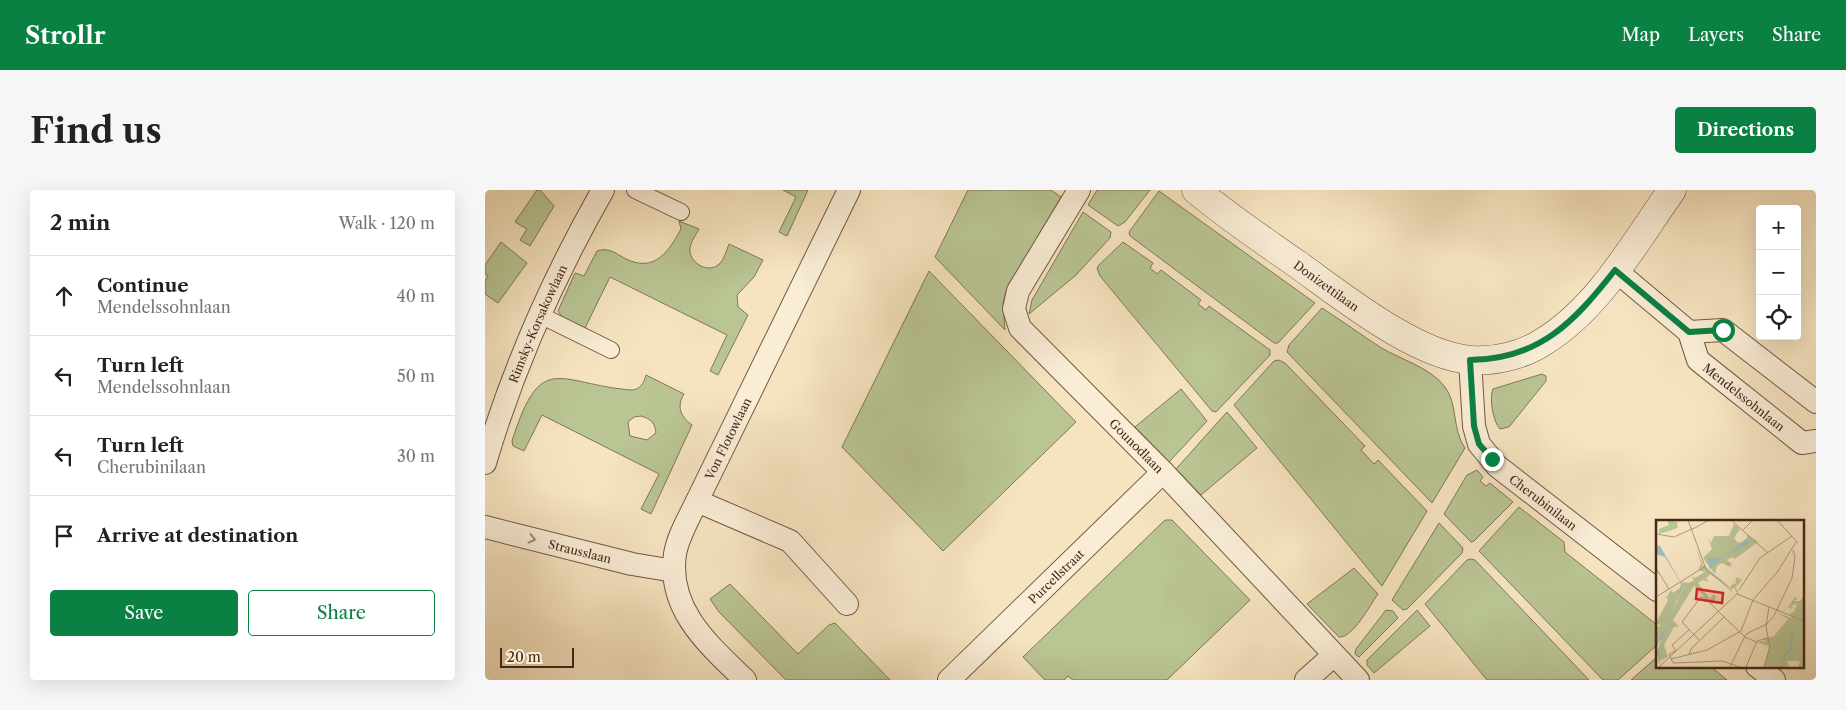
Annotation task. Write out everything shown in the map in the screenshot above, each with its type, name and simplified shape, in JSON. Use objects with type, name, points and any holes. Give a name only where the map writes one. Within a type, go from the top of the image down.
[{"type":"street","name":"Rimsky-Korsakowlaan","points":[[485,463],[495,430],[539,314],[570,248],[603,190]]},
{"type":"street","points":[[635,190],[681,212]]},
{"type":"street","name":"Von Flotowlaan","points":[[745,680],[700,636],[688,619],[674,571],[679,538],[849,190]]},
{"type":"street","name":"Gounodlaan","points":[[1079,190],[1018,291],[1015,309],[1020,328],[1163,472],[1333,656],[1358,680]]},
{"type":"street","name":"Donizettilaan","points":[[1196,190],[1232,218],[1385,324],[1429,348],[1470,360]]},
{"type":"street","points":[[1470,360],[1494,360],[1522,352],[1542,343],[1575,318],[1615,270],[1673,190]]},
{"type":"street","points":[[1615,270],[1689,332],[1723,330],[1816,402]]},
{"type":"street","points":[[539,314],[611,350]]},
{"type":"street","name":"Mendelssohnlaan","points":[[1689,332],[1698,360],[1802,444],[1816,440]]},
{"type":"street","name":"Cherubinilaan","points":[[1470,360],[1474,426],[1479,444],[1497,466],[1656,589]]},
{"type":"street","name":"Purcellstraat","points":[[949,680],[1163,472]]},
{"type":"street","points":[[697,501],[791,541],[847,604]]},
{"type":"street","name":"Strausslaan","points":[[485,528],[632,564],[674,571]]},
{"type":"street","points":[[1307,680],[1333,656]]},
{"type":"street","points":[[1760,668],[1775,680]]},
{"type":"green space","points":[[537,190],[540,190],[554,206],[530,246],[520,240],[527,229],[515,222]]},
{"type":"green space","points":[[783,190],[808,190],[787,236],[779,232],[796,197]]},
{"type":"green space","points":[[968,190],[1051,190],[1061,197],[1006,291],[1003,303],[1005,330],[935,257]]},
{"type":"green space","points":[[1097,190],[1150,190],[1125,222],[1118,226],[1088,205]]},
{"type":"green space","points":[[1159,191],[1315,303],[1278,343],[1274,343],[1130,236],[1129,232]]},
{"type":"green space","points":[[1083,212],[1111,232],[1110,238],[1076,275],[1029,314],[1032,300]]},
{"type":"green space","points":[[679,221],[699,229],[691,243],[690,253],[695,261],[703,267],[708,268],[718,265],[729,244],[763,260],[754,277],[737,295],[738,307],[748,315],[718,375],[710,371],[727,335],[610,277],[585,328],[562,317],[558,311],[575,273],[584,276],[597,251],[609,250],[636,263],[653,261],[660,258],[671,245],[681,229]]},
{"type":"green space","points":[[501,242],[527,263],[498,303],[485,294],[485,281],[488,276],[485,274],[485,265]]},
{"type":"green space","points":[[1123,242],[1153,263],[1150,268],[1157,274],[1161,270],[1201,300],[1198,304],[1206,310],[1209,306],[1270,350],[1270,355],[1216,412],[1212,411],[1100,276],[1097,268],[1099,265]]},
{"type":"green space","points":[[929,271],[1076,422],[943,551],[842,447]]},
{"type":"green space","points":[[1322,308],[1388,352],[1415,364],[1431,374],[1439,380],[1449,394],[1458,433],[1465,448],[1432,503],[1287,352],[1289,345]]},
{"type":"green space","points":[[1279,360],[1285,363],[1365,446],[1361,450],[1374,464],[1378,460],[1427,511],[1382,586],[1234,405],[1274,361]]},
{"type":"green space","points":[[1542,374],[1546,376],[1546,381],[1509,427],[1500,429],[1495,421],[1492,410],[1491,398],[1493,389]]},
{"type":"green space","points":[[646,375],[684,394],[680,403],[681,411],[685,419],[692,425],[651,514],[641,509],[659,474],[542,415],[524,451],[513,446],[512,441],[522,412],[533,393],[543,383],[555,379],[569,379],[606,387],[634,390],[639,388]],"holes":[[[641,416],[650,420],[655,427],[656,433],[647,440],[630,436],[628,422],[634,417]]]},
{"type":"green space","points":[[1181,389],[1207,421],[1169,462],[1135,427]]},
{"type":"green space","points":[[1227,412],[1257,448],[1201,495],[1176,469]]},
{"type":"green space","points":[[1477,470],[1483,477],[1480,481],[1486,486],[1490,483],[1513,502],[1471,542],[1444,514],[1467,475]]},
{"type":"green space","points":[[1519,507],[1564,542],[1565,552],[1656,624],[1656,646],[1618,680],[1603,680],[1479,551]]},
{"type":"green space","points":[[1165,520],[1172,520],[1250,600],[1167,680],[1073,680],[1068,676],[1064,680],[1045,680],[1023,657]]},
{"type":"green space","points":[[1439,523],[1463,548],[1462,553],[1407,609],[1403,610],[1392,600]]},
{"type":"green space","points":[[1467,560],[1475,560],[1589,680],[1487,680],[1425,604]]},
{"type":"green space","points":[[1354,568],[1378,594],[1355,627],[1344,636],[1339,637],[1307,604]]},
{"type":"green space","points":[[730,584],[798,654],[829,625],[835,623],[890,680],[786,680],[719,612],[710,599]]},
{"type":"green space","points":[[1386,610],[1393,611],[1398,618],[1359,657],[1355,654],[1356,649]]},
{"type":"green space","points":[[1417,610],[1430,626],[1374,673],[1367,665],[1367,660]]},
{"type":"green space","points":[[1656,658],[1656,668],[1712,668],[1727,680],[1631,680]]},
{"type":"route","points":[[1492,459],[1479,444],[1474,426],[1470,360],[1494,360],[1522,352],[1542,343],[1575,318],[1615,270],[1689,332],[1723,330]]}]
